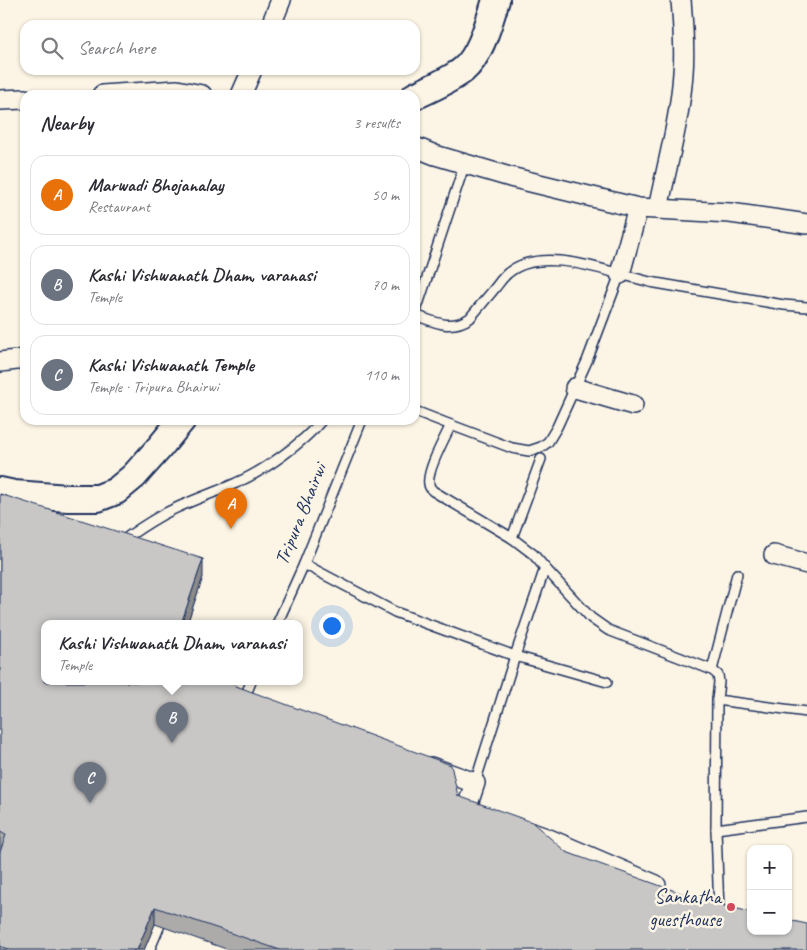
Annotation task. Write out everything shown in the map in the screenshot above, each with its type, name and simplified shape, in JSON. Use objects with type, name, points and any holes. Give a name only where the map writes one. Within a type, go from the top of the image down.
[{"type":"street","points":[[272,20],[281,0]]},
{"type":"street","points":[[420,93],[448,79],[470,63],[478,50],[496,0]]},
{"type":"street","points":[[658,209],[677,120],[684,74],[684,36],[681,0]]},
{"type":"street","points":[[243,90],[250,75]]},
{"type":"street","points":[[0,100],[20,99]]},
{"type":"street","points":[[420,149],[510,177],[638,208],[730,213],[807,224]]},
{"type":"street","points":[[620,274],[638,208]]},
{"type":"street","points":[[0,362],[20,359]]},
{"type":"street","points":[[575,388],[633,404]]},
{"type":"street","points":[[0,491],[14,494],[68,498],[98,498],[107,495],[116,491],[134,476],[178,425]]},
{"type":"street","points":[[774,555],[807,564]]},
{"type":"street","points":[[244,699],[262,706]]},
{"type":"street","points":[[419,763],[475,783],[466,810],[493,819]]},
{"type":"street","points":[[518,828],[549,839],[676,893]]},
{"type":"street","points":[[702,904],[728,914]]},
{"type":"street","points":[[144,950],[155,924]]},
{"type":"lane","points":[[420,299],[465,164]]},
{"type":"lane","points":[[420,316],[440,324],[452,326],[464,322],[470,318],[507,274],[517,267],[533,262],[553,261],[585,264],[650,282],[784,305],[807,307]]},
{"type":"lane","points":[[420,413],[512,448],[529,451],[541,447],[548,442],[557,427],[575,388],[620,274]]},
{"type":"lane","points":[[114,548],[140,528],[164,514],[238,483],[269,465],[300,442],[318,425]]},
{"type":"lane","name":"Tripura Bhairwi","points":[[279,620],[304,564],[360,425]]},
{"type":"lane","points":[[451,425],[433,463],[428,479],[433,491],[512,538],[533,554],[590,618],[608,630],[718,674],[716,829],[728,914]]},
{"type":"lane","points":[[512,538],[541,459]]},
{"type":"lane","points":[[304,564],[395,612],[515,656],[607,682]]},
{"type":"lane","points":[[475,783],[545,568]]},
{"type":"lane","points":[[712,670],[737,574]]},
{"type":"lane","points":[[244,699],[250,685]]},
{"type":"lane","points":[[717,700],[807,712]]},
{"type":"lane","points":[[716,829],[807,816]]},
{"type":"building","points":[[0,494],[203,559],[182,620],[41,620],[41,685],[236,685],[451,765],[458,796],[532,822],[566,852],[703,901],[747,911],[747,935],[792,935],[792,921],[807,924],[807,950],[280,950],[155,907],[137,950],[10,950],[0,946],[0,852],[6,835],[0,832]]},
{"type":"place","name":"Marwadi Bhojanalay","points":[[231,529]]},
{"type":"place","name":"Kashi Vishwanath Dham, varanasi","points":[[172,743]]},
{"type":"place","name":"Kashi Vishwanath Temple","points":[[90,803]]},
{"type":"place","name":"Sankatha guesthouse","points":[[731,907]]}]
